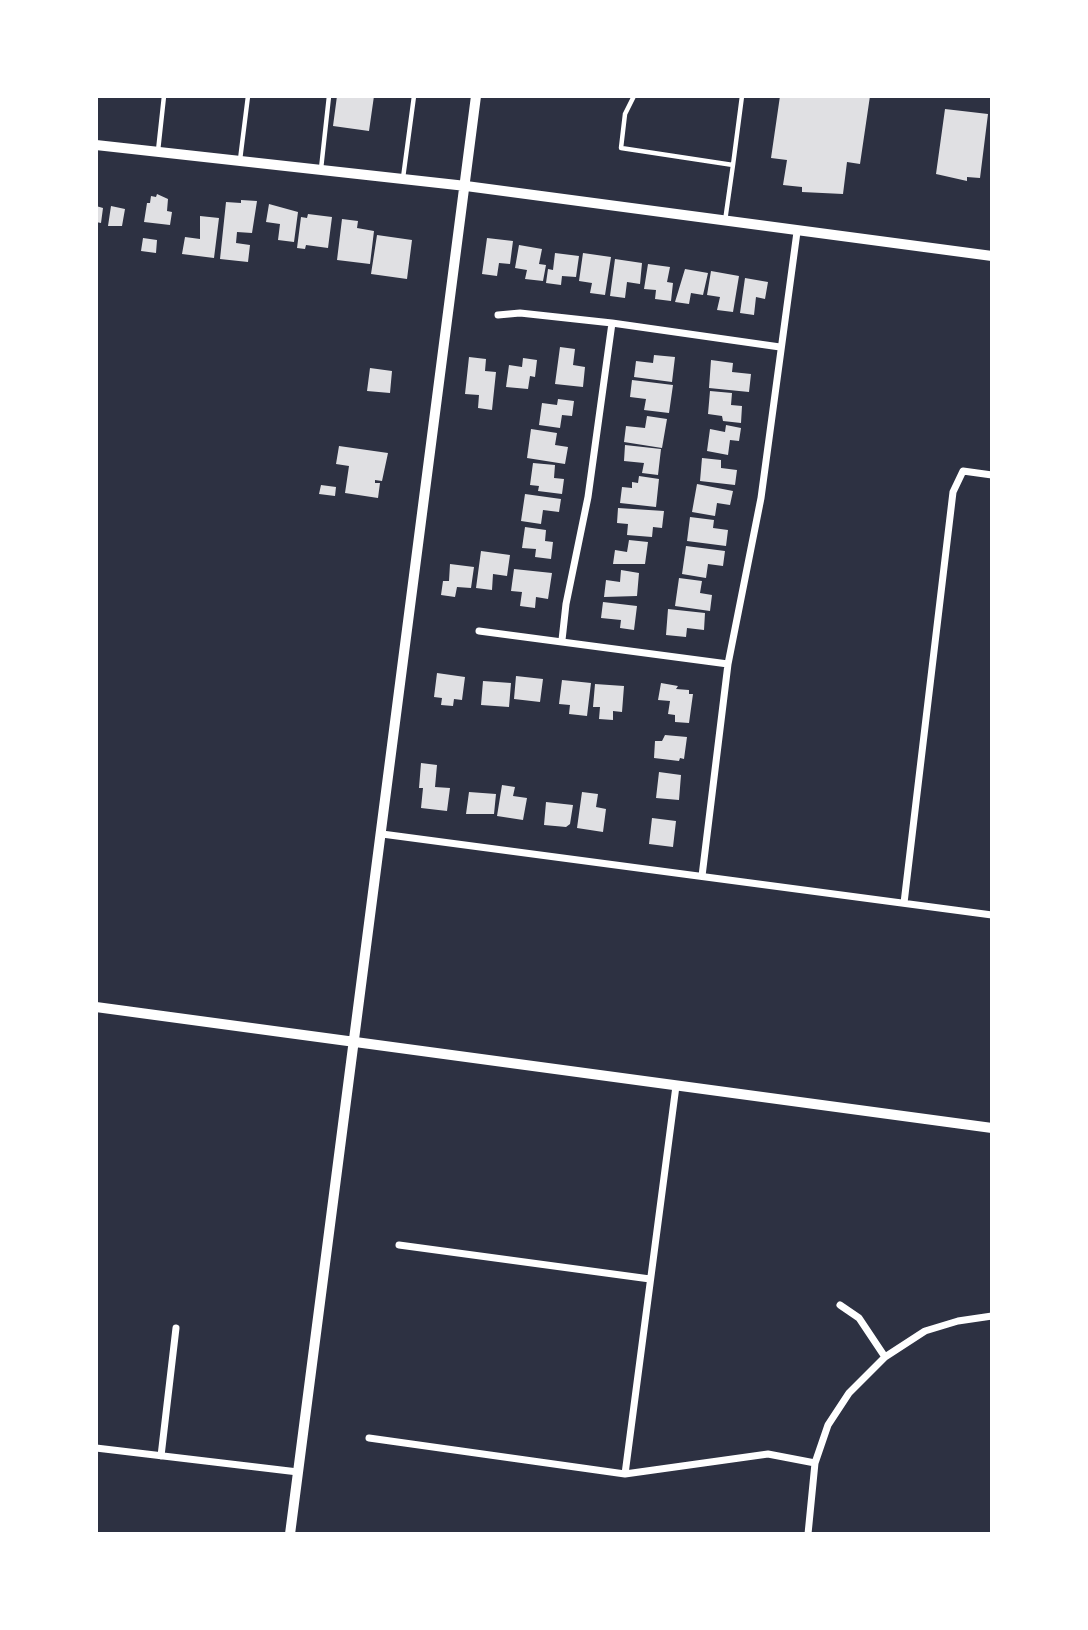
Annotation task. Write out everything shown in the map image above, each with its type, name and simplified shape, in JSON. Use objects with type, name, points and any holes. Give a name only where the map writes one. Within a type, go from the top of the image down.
[{"type":"street","points":[[290,1534],[476,96]]},
{"type":"street","points":[[96,145],[466,186],[992,256]]},
{"type":"street","points":[[702,876],[728,664],[761,498],[797,232]]},
{"type":"street","points":[[498,315],[520,313],[612,323],[780,347]]},
{"type":"street","points":[[562,640],[566,604],[588,497],[612,323]]},
{"type":"street","points":[[904,903],[953,492],[962,471],[992,474]]},
{"type":"street","points":[[479,631],[728,664]]},
{"type":"street","points":[[382,834],[992,915]]},
{"type":"street","points":[[96,1007],[992,1128]]},
{"type":"street","points":[[625,1474],[676,1086]]},
{"type":"street","points":[[399,1245],[650,1279]]},
{"type":"street","points":[[840,1305],[859,1318],[885,1357]]},
{"type":"street","points":[[808,1534],[816,1463],[828,1425],[842,1403],[885,1357],[925,1331],[958,1321],[992,1316]]},
{"type":"street","points":[[161,1456],[176,1328]]},
{"type":"street","points":[[369,1438],[625,1474],[768,1454],[816,1463]]},
{"type":"street","points":[[96,1448],[299,1472]]},
{"type":"lane","points":[[158,152],[164,96]]},
{"type":"lane","points":[[240,161],[248,96]]},
{"type":"lane","points":[[321,170],[330,96]]},
{"type":"lane","points":[[403,179],[414,96]]},
{"type":"lane","points":[[634,96],[625,114],[621,148],[733,164]]},
{"type":"lane","points":[[725,222],[742,96]]},
{"type":"building","points":[[337,96],[374,96],[369,131],[333,126]]},
{"type":"building","points":[[780,96],[870,96],[860,164],[847,162],[843,194],[802,192],[802,187],[783,185],[787,160],[771,158]]},
{"type":"building","points":[[945,109],[988,114],[980,178],[967,177],[967,181],[936,174]]},
{"type":"building","points":[[157,194],[168,199],[167,211],[172,212],[170,225],[144,222],[147,203],[150,203],[151,196],[156,197]]},
{"type":"building","points":[[241,200],[257,201],[252,233],[237,232],[236,243],[250,245],[248,262],[220,259],[226,202],[241,203]]},
{"type":"building","points":[[269,204],[298,212],[294,242],[278,240],[280,224],[266,222]]},
{"type":"building","points":[[96,206],[103,208],[101,223],[96,222]]},
{"type":"building","points":[[111,206],[125,209],[122,226],[108,226]]},
{"type":"building","points":[[308,214],[332,217],[328,248],[306,245],[305,249],[297,248],[301,217],[307,218]]},
{"type":"building","points":[[200,216],[219,218],[214,258],[182,254],[185,237],[200,239]]},
{"type":"building","points":[[342,219],[358,221],[357,228],[374,231],[370,264],[337,260]]},
{"type":"building","points":[[377,235],[412,240],[407,279],[371,274]]},
{"type":"building","points":[[143,238],[157,240],[156,253],[141,251]]},
{"type":"building","points":[[487,238],[513,241],[510,264],[499,263],[497,276],[482,274]]},
{"type":"building","points":[[519,245],[542,249],[539,264],[546,265],[543,281],[525,279],[527,270],[515,268]]},
{"type":"building","points":[[555,253],[579,256],[576,277],[562,276],[561,285],[546,283],[548,269],[553,270]]},
{"type":"building","points":[[583,253],[611,257],[605,295],[590,293],[592,283],[579,281]]},
{"type":"building","points":[[615,259],[642,263],[640,284],[627,282],[625,298],[610,296]]},
{"type":"building","points":[[648,264],[670,267],[667,282],[673,283],[671,301],[655,299],[656,290],[644,289]]},
{"type":"building","points":[[685,269],[708,273],[703,295],[691,293],[689,304],[675,302]]},
{"type":"building","points":[[711,271],[739,276],[733,312],[717,310],[720,297],[707,295]]},
{"type":"building","points":[[745,278],[768,282],[765,299],[756,297],[754,315],[740,313]]},
{"type":"building","points":[[560,347],[575,349],[573,365],[585,367],[583,387],[555,384]]},
{"type":"building","points":[[654,355],[675,357],[672,382],[634,377],[636,361],[653,363]]},
{"type":"building","points":[[469,357],[486,359],[485,371],[496,372],[492,410],[478,408],[479,395],[465,394]]},
{"type":"building","points":[[523,358],[537,360],[535,377],[530,376],[528,389],[506,387],[509,365],[522,367]]},
{"type":"building","points":[[711,360],[733,363],[732,372],[751,374],[749,392],[709,388]]},
{"type":"building","points":[[370,368],[392,371],[390,393],[367,391]]},
{"type":"building","points":[[632,380],[673,385],[669,413],[644,410],[646,399],[630,397]]},
{"type":"building","points":[[710,391],[732,393],[731,405],[742,406],[741,423],[723,421],[722,416],[708,414]]},
{"type":"building","points":[[558,399],[574,401],[572,416],[562,415],[560,428],[539,425],[542,403],[557,405]]},
{"type":"building","points":[[647,416],[667,419],[662,448],[624,442],[626,426],[645,428]]},
{"type":"building","points":[[726,425],[741,428],[739,441],[730,440],[728,455],[707,451],[710,429],[725,432]]},
{"type":"building","points":[[531,429],[557,433],[555,445],[568,447],[565,464],[527,458]]},
{"type":"building","points":[[625,445],[661,449],[658,475],[642,473],[644,463],[624,461]]},
{"type":"building","points":[[339,446],[388,453],[382,481],[375,480],[375,483],[380,483],[378,498],[345,493],[349,466],[336,464]]},
{"type":"building","points":[[702,458],[721,460],[721,468],[737,470],[735,485],[700,481]]},
{"type":"building","points":[[533,463],[555,465],[554,478],[564,479],[562,494],[538,491],[539,486],[530,485]]},
{"type":"building","points":[[639,476],[659,479],[656,507],[620,503],[622,487],[632,488],[632,482],[638,483]]},
{"type":"building","points":[[697,484],[733,491],[730,505],[717,503],[715,516],[692,512]]},
{"type":"building","points":[[321,485],[336,487],[335,496],[319,494]]},
{"type":"building","points":[[525,494],[561,499],[559,512],[543,510],[541,524],[521,521]]},
{"type":"building","points":[[618,508],[664,511],[662,528],[653,527],[652,537],[627,535],[628,524],[617,523]]},
{"type":"building","points":[[690,517],[714,520],[713,528],[728,530],[726,546],[687,541]]},
{"type":"building","points":[[525,527],[546,530],[545,541],[553,542],[551,559],[535,557],[536,549],[522,548]]},
{"type":"building","points":[[629,540],[648,542],[645,564],[613,564],[615,550],[627,552]]},
{"type":"building","points":[[686,546],[725,551],[723,566],[708,564],[706,578],[682,574]]},
{"type":"building","points":[[481,551],[510,555],[507,576],[493,574],[492,590],[476,588]]},
{"type":"building","points":[[450,564],[474,567],[471,588],[457,587],[455,597],[441,595],[443,581],[449,581]]},
{"type":"building","points":[[514,569],[552,573],[548,599],[536,597],[535,608],[520,606],[522,592],[511,591]]},
{"type":"building","points":[[621,570],[639,573],[637,596],[604,597],[606,580],[620,582]]},
{"type":"building","points":[[679,578],[702,581],[700,593],[712,595],[710,611],[675,606]]},
{"type":"building","points":[[603,602],[637,606],[634,630],[620,628],[621,620],[601,618]]},
{"type":"building","points":[[668,609],[705,613],[704,630],[687,628],[686,637],[666,635]]},
{"type":"building","points":[[437,673],[465,677],[462,700],[454,699],[453,706],[441,705],[442,698],[434,697]]},
{"type":"building","points":[[516,676],[543,679],[540,702],[514,699]]},
{"type":"building","points":[[562,680],[591,683],[587,716],[569,714],[570,705],[559,704]]},
{"type":"building","points":[[483,681],[511,683],[509,707],[481,705]]},
{"type":"building","points":[[661,683],[678,686],[676,689],[689,690],[689,694],[693,694],[689,723],[675,722],[675,715],[668,714],[670,701],[658,700]]},
{"type":"building","points":[[595,684],[624,686],[622,712],[613,711],[613,720],[599,719],[600,707],[593,707]]},
{"type":"building","points":[[665,735],[687,737],[684,759],[680,758],[679,761],[654,758],[655,741],[662,741]]},
{"type":"building","points":[[421,763],[437,765],[435,787],[450,788],[447,811],[421,808]]},
{"type":"building","points":[[659,772],[681,775],[679,800],[656,798]]},
{"type":"building","points":[[502,785],[515,787],[513,796],[527,798],[523,820],[497,816]]},
{"type":"building","points":[[469,792],[496,794],[494,814],[466,814]]},
{"type":"building","points":[[582,792],[598,794],[596,807],[606,809],[603,832],[577,828]]},
{"type":"building","points":[[546,802],[573,805],[570,824],[566,827],[544,825]]},
{"type":"building","points":[[652,818],[676,821],[673,847],[649,844]]}]
